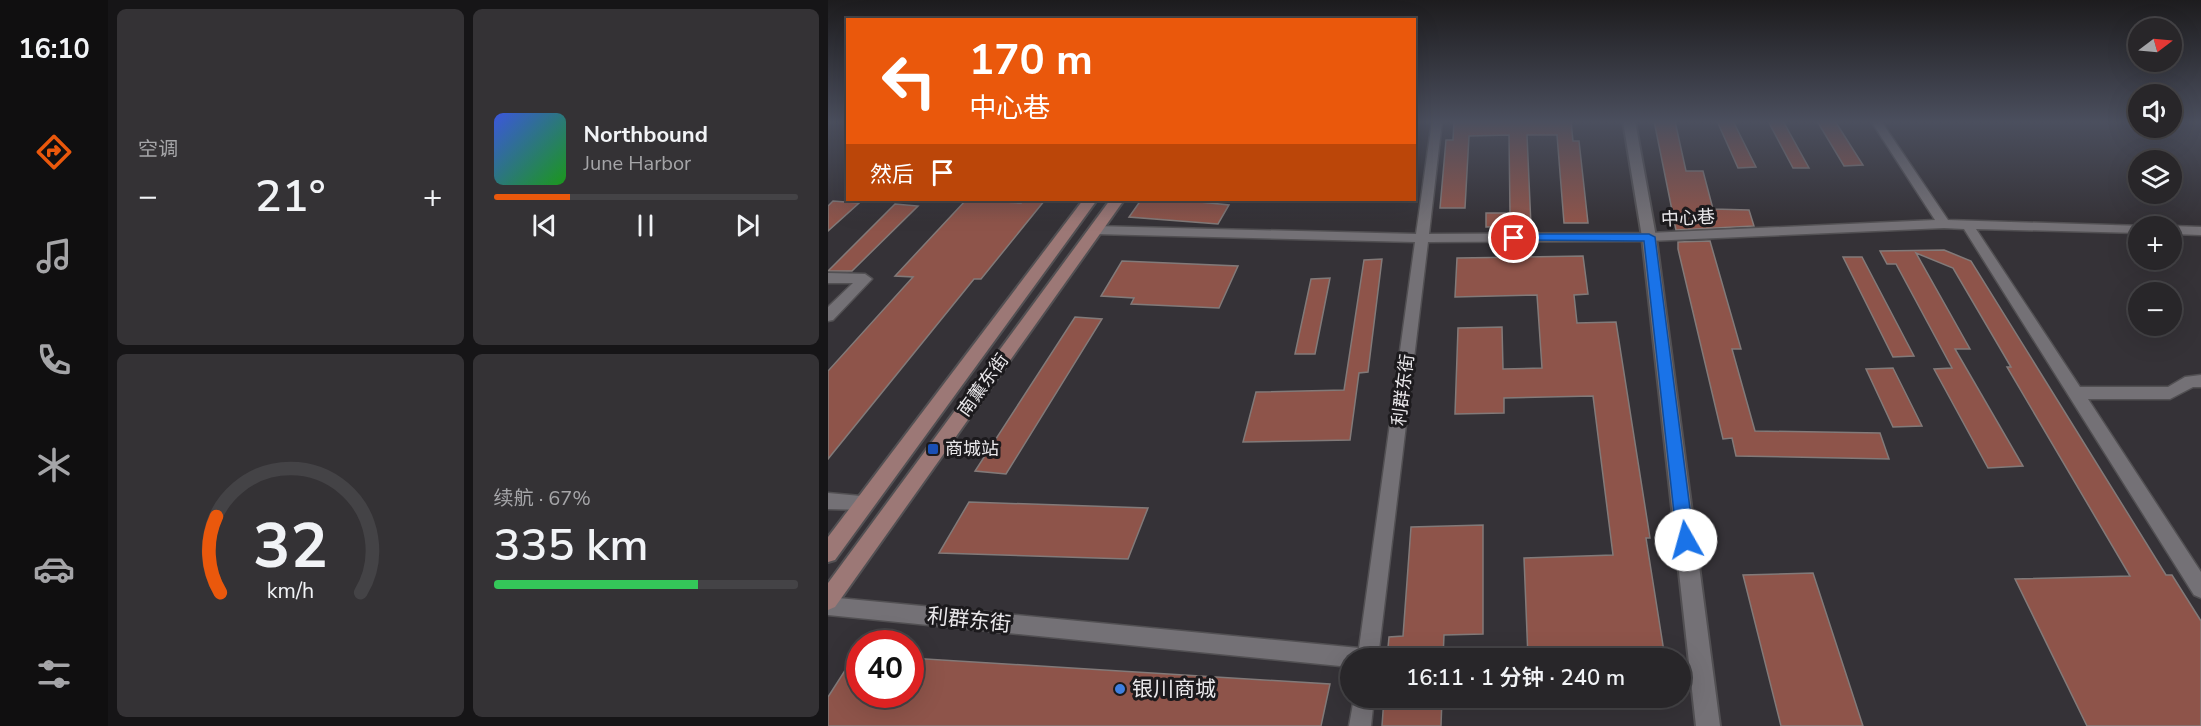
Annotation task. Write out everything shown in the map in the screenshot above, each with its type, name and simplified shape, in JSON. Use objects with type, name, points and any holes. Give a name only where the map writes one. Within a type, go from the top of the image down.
[{"type":"main road","name":"南薰东街","points":[[828,553],[1089,201]]},
{"type":"main road","name":"南薰东街","points":[[828,600],[1116,201]]},
{"type":"street","name":"利群东街","points":[[1369,648],[1433,155]]},
{"type":"street","points":[[1635,155],[1649,237],[1708,726]]},
{"type":"street","points":[[1899,155],[1944,224]]},
{"type":"street","name":"中心巷","points":[[1095,230],[1423,238],[1649,237],[1944,224],[2128,229]]},
{"type":"street","points":[[1967,224],[2201,589]]},
{"type":"street","points":[[2182,230],[2201,231]]},
{"type":"street","points":[[828,278],[865,279],[828,316]]},
{"type":"street","points":[[2075,393],[2170,393],[2190,381],[2201,381]]},
{"type":"street","points":[[828,501],[866,502]]},
{"type":"street","name":"利群东街","points":[[828,606],[1340,656]]},
{"type":"street","points":[[1360,726],[1363,708]]},
{"type":"building","points":[[1445,155],[1468,155],[1465,208],[1440,208]]},
{"type":"building","points":[[1509,155],[1528,155],[1531,226],[1486,227],[1486,213],[1510,213]]},
{"type":"building","points":[[1559,155],[1581,155],[1588,223],[1564,223]]},
{"type":"building","points":[[1661,155],[1682,155],[1686,171],[1703,171],[1713,209],[1749,210],[1754,226],[1676,230]]},
{"type":"building","points":[[1732,155],[1750,155],[1756,167],[1738,168]]},
{"type":"building","points":[[1786,155],[1802,155],[1809,168],[1793,168]]},
{"type":"building","points":[[1837,155],[1857,155],[1863,165],[1844,166]]},
{"type":"building","points":[[833,201],[859,203],[828,231],[828,206]]},
{"type":"building","points":[[965,201],[1021,203],[1023,201],[1044,201],[981,279],[974,279],[828,459],[828,371],[913,277],[895,276]]},
{"type":"building","points":[[1140,201],[1190,201],[1229,205],[1218,224],[1129,217]]},
{"type":"building","points":[[895,204],[918,206],[852,271],[828,271]]},
{"type":"building","points":[[1710,241],[1741,349],[1732,349],[1755,431],[1880,433],[1889,459],[1736,456],[1732,438],[1723,439],[1678,249],[1678,242]]},
{"type":"building","points":[[1944,250],[1971,261],[2166,575],[2172,575],[2201,621],[2201,726],[2087,726],[2015,579],[2130,576],[2007,367],[2011,367],[1953,268],[1916,253],[1970,349],[1955,349],[2023,466],[1988,468],[1934,369],[1952,368],[1896,264],[1887,264],[1880,251]]},
{"type":"building","points":[[1583,256],[1588,294],[1574,295],[1577,323],[1616,322],[1650,538],[1646,538],[1663,648],[1528,648],[1524,558],[1613,555],[1593,396],[1504,398],[1504,413],[1455,414],[1458,328],[1502,327],[1503,369],[1542,368],[1537,295],[1455,297],[1457,258]]},
{"type":"building","points":[[1843,257],[1862,257],[1914,356],[1893,357]]},
{"type":"building","points":[[1382,259],[1368,372],[1359,373],[1350,440],[1243,442],[1256,392],[1344,390],[1364,260]]},
{"type":"building","points":[[1122,261],[1238,266],[1219,308],[1131,304],[1134,298],[1101,296]]},
{"type":"building","points":[[1330,278],[1315,354],[1295,354],[1311,279]]},
{"type":"building","points":[[1075,317],[1102,319],[1006,474],[975,471]]},
{"type":"building","points":[[1893,368],[1922,426],[1893,427],[1866,369]]},
{"type":"building","points":[[969,502],[1148,508],[1128,559],[939,553]]},
{"type":"building","points":[[1483,525],[1483,634],[1444,635],[1443,648],[1388,648],[1389,637],[1403,636],[1411,527]]},
{"type":"building","points":[[1813,573],[1863,726],[1781,726],[1743,575]]},
{"type":"building","name":"银川商城","points":[[924,659],[1330,684],[1321,726],[828,726],[828,697],[846,669],[846,708],[924,708]]},
{"type":"building","points":[[1383,708],[1442,708],[1441,726],[1382,726]]},
{"type":"place","name":"商城站","points":[[933,449]]},
{"type":"place","name":"银川商城","points":[[1120,689]]},
{"type":"route","points":[[1514,238],[1649,237],[1686,540]]}]
